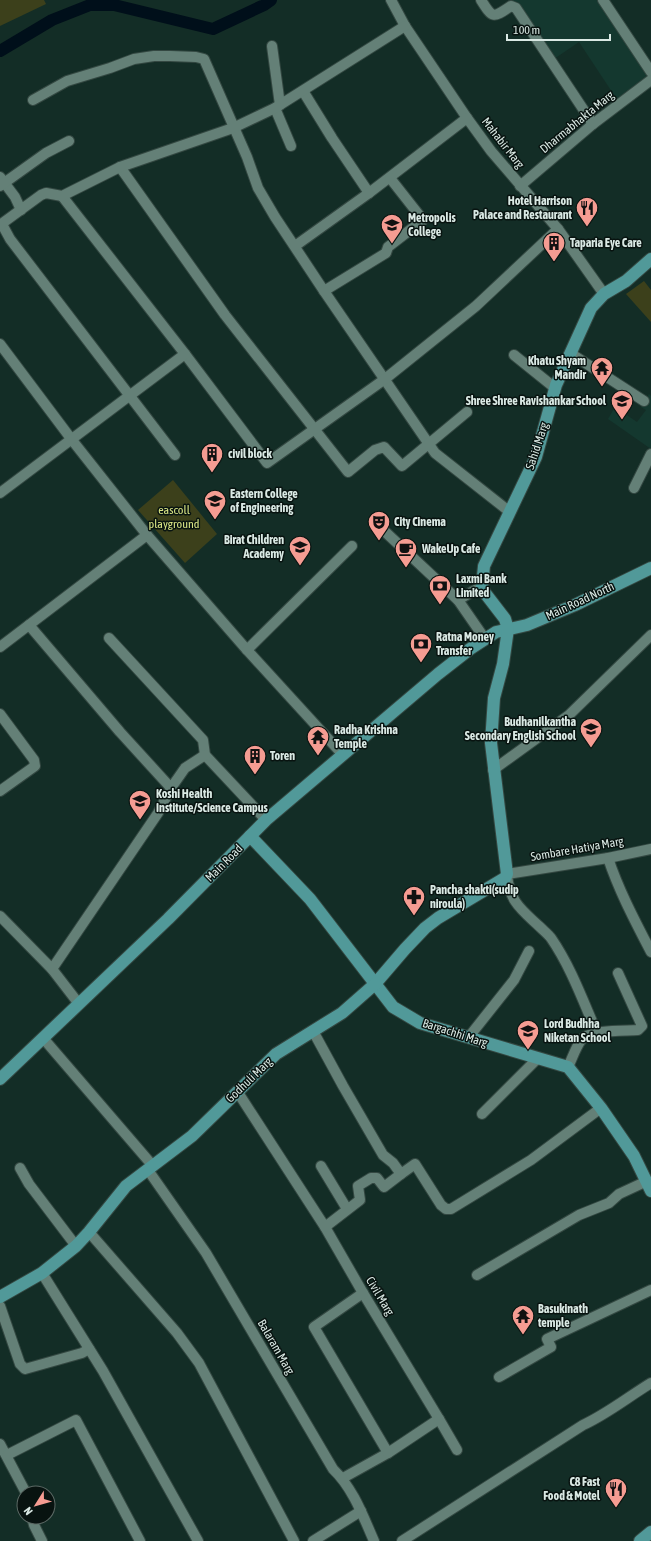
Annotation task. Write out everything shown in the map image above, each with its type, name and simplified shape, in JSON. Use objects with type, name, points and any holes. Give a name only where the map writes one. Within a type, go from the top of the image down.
[{"type":"main road","name":"Sahid Marg","points":[[482,586],[484,566],[536,457],[555,388],[591,308],[604,294],[626,281],[651,259]]},
{"type":"main road","name":"Main Road North","points":[[343,755],[438,674],[496,632],[528,625],[575,605],[651,568]]},
{"type":"main road","points":[[482,586],[485,593],[505,619],[508,629],[503,664],[494,698],[491,743],[507,874]]},
{"type":"main road","name":"Main Road","points":[[0,1073],[168,919],[266,820],[343,755]]},
{"type":"main road","name":"Bargachhi Marg","points":[[250,836],[310,899],[393,1007],[420,1023],[568,1067]]},
{"type":"main road","name":"Godhuli Marg","points":[[0,1297],[42,1273],[76,1246],[126,1186],[192,1136],[276,1054],[342,1013],[375,984],[425,928],[438,918],[504,878],[507,874]]},
{"type":"main road","name":"Main Road","points":[[0,1079],[78,1003]]},
{"type":"main road","points":[[568,1067],[600,1108],[634,1156],[649,1186]]},
{"type":"main road","points":[[640,1541],[651,1532]]},
{"type":"street","name":"Mahabir Marg","points":[[391,0],[405,26],[467,118],[520,186],[558,229],[604,294]]},
{"type":"street","points":[[481,0],[488,11],[493,15],[499,15],[511,6],[516,8],[593,124]]},
{"type":"street","points":[[603,0],[651,72]]},
{"type":"street","points":[[175,455],[10,239],[1,225],[40,195],[46,193],[62,196],[120,167],[233,128],[278,107],[405,26]]},
{"type":"street","points":[[272,46],[278,107],[291,146]]},
{"type":"street","points":[[33,100],[66,81],[134,60],[154,56],[196,57],[204,59],[258,188],[275,217],[324,291],[428,444],[442,459],[510,512]]},
{"type":"street","name":"Dharmabhakta Marg","points":[[520,186],[593,124],[651,80]]},
{"type":"street","points":[[303,91],[369,193]]},
{"type":"street","points":[[295,246],[390,178],[467,118]]},
{"type":"street","points":[[21,210],[15,197],[2,182],[46,153],[69,141]]},
{"type":"street","points":[[120,167],[226,315],[348,472],[375,450],[384,447],[402,466],[467,412]]},
{"type":"street","points":[[324,291],[386,254],[388,247],[423,220],[390,178]]},
{"type":"street","points":[[62,196],[185,354],[267,463],[385,379],[476,306],[558,229]]},
{"type":"street","points":[[0,344],[72,440],[147,535],[247,650],[343,755]]},
{"type":"street","points":[[570,353],[644,401]]},
{"type":"street","points":[[0,493],[185,354]]},
{"type":"street","points":[[514,355],[555,388]]},
{"type":"street","points":[[634,488],[651,454]]},
{"type":"street","points":[[380,527],[458,600],[485,639]]},
{"type":"street","points":[[0,647],[147,535]]},
{"type":"street","points":[[247,650],[352,546]]},
{"type":"street","points":[[458,600],[482,586]]},
{"type":"street","points":[[29,625],[120,732],[171,788]]},
{"type":"street","points":[[494,770],[568,715],[651,635]]},
{"type":"street","points":[[109,638],[202,740],[205,755],[266,820]]},
{"type":"street","points":[[0,714],[34,760],[35,766],[0,791]]},
{"type":"street","points":[[52,968],[158,813],[171,788],[185,768],[205,755]]},
{"type":"street","name":"Sombare Hatiya Marg","points":[[507,874],[608,858],[651,849]]},
{"type":"street","points":[[608,858],[619,888],[651,952]]},
{"type":"street","points":[[507,874],[508,885],[521,911],[550,937],[567,965],[598,1033]]},
{"type":"street","points":[[0,916],[52,968],[78,1003]]},
{"type":"street","points":[[468,1038],[514,980],[530,951]]},
{"type":"street","points":[[568,1067],[582,1040],[587,1036],[598,1033],[638,1030],[642,1026],[618,973]]},
{"type":"street","points":[[313,1031],[383,1155],[393,1162],[401,1174]]},
{"type":"street","name":"Balaram Marg","points":[[43,1038],[150,1168],[206,1253],[333,1469],[343,1478],[361,1511],[374,1541]]},
{"type":"street","points":[[482,1114],[537,1059]]},
{"type":"street","name":"Civil Marg","points":[[237,1091],[325,1226],[363,1293],[458,1450]]},
{"type":"street","points":[[325,1226],[360,1200],[358,1186],[371,1178],[377,1178],[384,1187],[415,1164],[441,1205],[446,1210],[451,1209],[530,1160],[600,1108]]},
{"type":"street","points":[[321,1166],[347,1209]]},
{"type":"street","points":[[20,1168],[29,1184],[76,1246]]},
{"type":"street","points":[[477,1275],[579,1215],[609,1203],[619,1194],[649,1186]]},
{"type":"street","points":[[89,1232],[177,1333],[199,1364],[294,1541]]},
{"type":"street","points":[[42,1273],[103,1371],[198,1541]]},
{"type":"street","points":[[499,1377],[551,1347],[547,1339],[651,1290]]},
{"type":"street","points":[[363,1293],[314,1328],[388,1453]]},
{"type":"street","points":[[0,1306],[20,1364],[25,1369],[82,1353],[89,1349]]},
{"type":"street","points":[[402,1541],[651,1383]]},
{"type":"street","points":[[343,1478],[388,1453],[439,1419]]},
{"type":"street","points":[[7,1455],[76,1420],[140,1541]]},
{"type":"street","points":[[0,1444],[22,1485]]},
{"type":"street","points":[[313,1541],[361,1511]]},
{"type":"street","points":[[34,1525],[42,1541]]},
{"type":"shaded area","points":[[512,0],[603,0],[651,80],[620,104],[579,42],[551,61]]},
{"type":"shaded area","name":"Shree Shree Ravishankar School","points":[[649,394],[651,396],[651,449],[608,419],[615,407],[637,422],[646,410],[641,407]]},
{"type":"green space","points":[[0,0],[44,0],[46,4],[0,26]]},
{"type":"green space","points":[[644,281],[651,290],[651,322],[626,294]]},
{"type":"green space","name":"eascoll playground","points":[[173,480],[217,534],[185,563],[138,510]]},
{"type":"waterway","points":[[0,51],[52,20],[90,5],[114,5],[213,29],[264,5],[271,0]]},
{"type":"place","name":"Hotel Harrison Palace and Restaurant","points":[[587,228]]},
{"type":"place","name":"Metropolis College","points":[[392,244]]},
{"type":"place","name":"Taparia Eye Care","points":[[554,262]]},
{"type":"place","name":"Khatu Shyam Mandir","points":[[602,388]]},
{"type":"place","name":"Shree Shree Ravishankar School","points":[[622,420]]},
{"type":"place","name":"civil block","points":[[212,474]]},
{"type":"place","name":"Eastern College of Engineering","points":[[215,520]]},
{"type":"place","name":"City Cinema","points":[[379,542]]},
{"type":"place","name":"Birat Children Academy","points":[[300,566]]},
{"type":"place","name":"WakeUp Cafe","points":[[406,568]]},
{"type":"place","name":"Laxmi Bank Limited","points":[[440,606]]},
{"type":"place","name":"Ratna Money Transfer","points":[[421,664]]},
{"type":"place","name":"Budhanilkantha Secondary English School","points":[[591,748]]},
{"type":"place","name":"Radha Krishna Temple","points":[[318,756]]},
{"type":"place","name":"Toren","points":[[255,776]]},
{"type":"place","name":"Koshi Health Institute/Science Campus","points":[[140,820]]},
{"type":"place","name":"Pancha shakti(sudip niroula)","points":[[414,916]]},
{"type":"place","name":"Lord Budhha Niketan School","points":[[528,1050]]},
{"type":"place","name":"Basukinath temple","points":[[523,1336]]},
{"type":"place","name":"C8 Fast Food & Motel","points":[[616,1508]]}]
